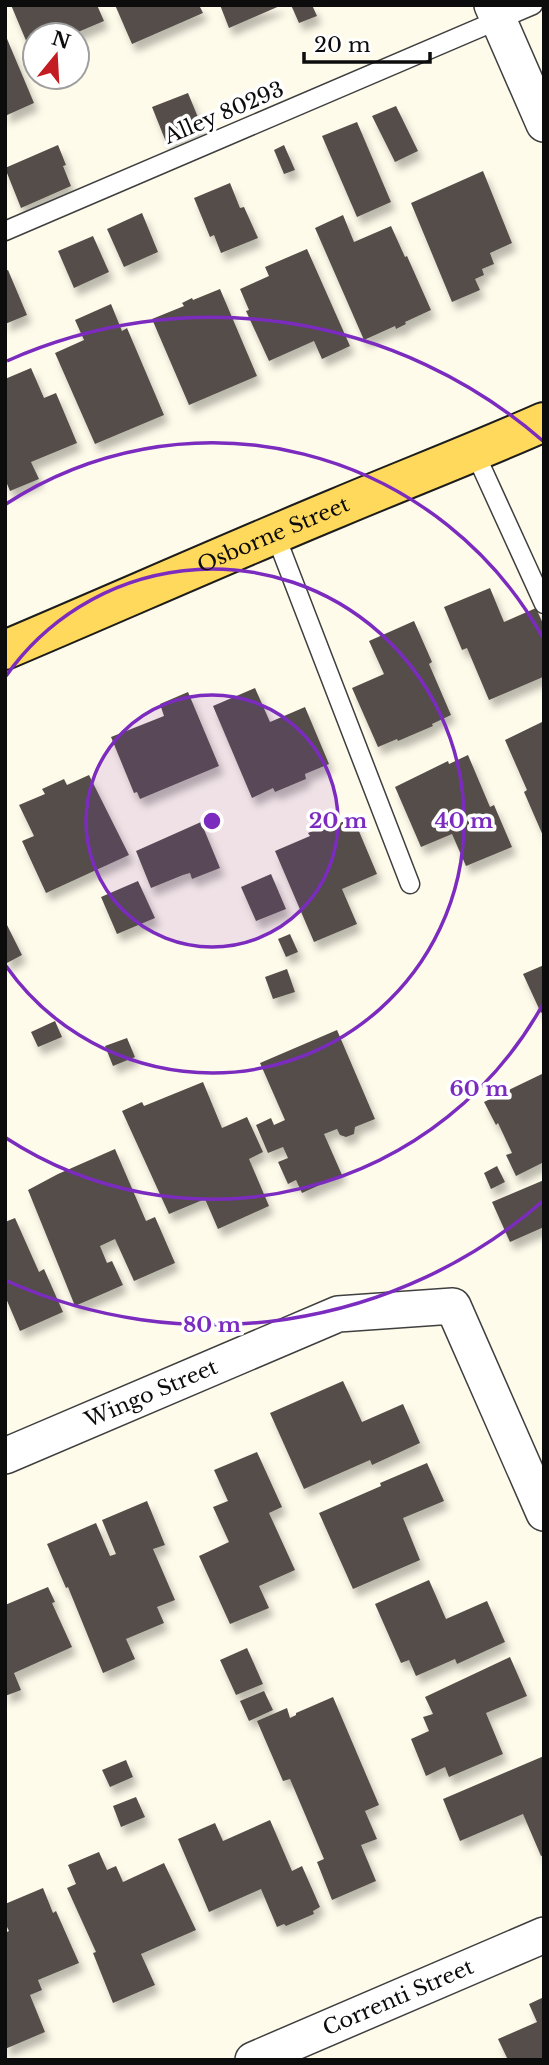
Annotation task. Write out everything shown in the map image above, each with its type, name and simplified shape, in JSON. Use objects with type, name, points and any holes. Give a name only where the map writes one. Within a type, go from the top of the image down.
[{"type":"main road","name":"Osborne Street","points":[[5,650],[544,422]]},
{"type":"street","points":[[495,13],[544,124]]},
{"type":"street","name":"Wingo Street","points":[[5,1457],[338,1314],[453,1307],[544,1513]]},
{"type":"street","name":"Correnti Street","points":[[253,2060],[544,1935]]},
{"type":"lane","name":"Alley 80293","points":[[5,231],[495,13],[533,5]]},
{"type":"lane","points":[[475,453],[544,604]]},
{"type":"lane","points":[[275,534],[410,884]]},
{"type":"building","points":[[11,5],[97,5],[104,21],[91,27],[91,21],[21,21],[21,29]]},
{"type":"building","points":[[115,5],[199,5],[203,13],[132,44]]},
{"type":"building","points":[[220,5],[282,5],[229,28]]},
{"type":"building","points":[[291,5],[312,5],[317,16],[299,23]]},
{"type":"building","points":[[5,34],[21,72],[21,91],[29,91],[34,103],[5,116]]},
{"type":"building","points":[[188,93],[202,127],[166,142],[152,107]]},
{"type":"building","points":[[396,106],[418,151],[395,162],[372,116]]},
{"type":"building","points":[[357,122],[391,202],[357,217],[322,136]]},
{"type":"building","points":[[58,145],[71,186],[21,208],[5,168]]},
{"type":"building","points":[[284,145],[295,170],[284,174],[274,150]]},
{"type":"building","points":[[483,171],[512,243],[490,253],[494,264],[482,269],[484,275],[475,279],[480,290],[452,302],[411,203]]},
{"type":"building","points":[[230,183],[240,208],[244,207],[258,238],[221,253],[214,235],[210,237],[194,198]]},
{"type":"building","points":[[142,213],[158,252],[124,267],[107,229]]},
{"type":"building","points":[[343,215],[354,242],[391,226],[431,310],[396,329],[395,326],[364,340],[315,228]]},
{"type":"building","points":[[93,236],[109,272],[74,288],[58,251]]},
{"type":"building","points":[[307,249],[350,346],[322,359],[314,341],[269,361],[246,311],[249,310],[240,289],[269,276],[265,267]]},
{"type":"building","points":[[8,270],[27,315],[5,324],[5,271]]},
{"type":"building","points":[[220,289],[257,376],[189,405],[152,319],[184,306],[182,303],[192,298],[193,300]]},
{"type":"building","points":[[111,304],[122,331],[127,328],[164,415],[95,444],[55,353],[84,340],[75,320]]},
{"type":"building","points":[[31,368],[44,398],[56,393],[77,443],[31,462],[39,479],[10,491],[5,479],[5,379]]},
{"type":"building","points":[[490,588],[504,622],[536,608],[544,626],[544,674],[543,677],[489,700],[467,648],[462,650],[444,607]]},
{"type":"building","points":[[414,621],[451,715],[432,724],[433,726],[378,747],[352,688],[384,674],[369,641]]},
{"type":"building","points":[[255,688],[270,722],[305,707],[329,764],[305,774],[306,779],[275,792],[273,788],[252,798],[213,706]]},
{"type":"building","points":[[188,692],[219,766],[140,799],[137,792],[134,793],[111,737],[164,716],[160,704]]},
{"type":"building","points":[[544,721],[544,838],[505,740]]},
{"type":"building","points":[[468,755],[490,807],[494,805],[512,847],[466,866],[452,834],[421,847],[395,787],[448,761],[449,764]]},
{"type":"building","points":[[89,775],[129,855],[46,893],[22,841],[34,836],[19,805],[45,794],[42,789],[64,779],[67,785]]},
{"type":"building","points":[[353,817],[377,874],[342,889],[357,924],[314,942],[275,851],[310,836],[308,833]]},
{"type":"building","points":[[201,822],[220,868],[192,879],[190,873],[183,875],[151,888],[136,851]]},
{"type":"building","points":[[271,874],[286,909],[256,921],[241,887]]},
{"type":"building","points":[[138,881],[155,918],[117,934],[101,897]]},
{"type":"building","points":[[5,921],[22,955],[5,964]]},
{"type":"building","points":[[290,934],[298,952],[286,957],[278,939]]},
{"type":"building","points":[[544,965],[544,1011],[541,1013],[523,974]]},
{"type":"building","points":[[287,969],[295,992],[273,999],[265,977]]},
{"type":"building","points":[[55,1021],[62,1037],[38,1047],[31,1032]]},
{"type":"building","points":[[337,1030],[375,1119],[355,1127],[354,1134],[346,1137],[340,1135],[337,1129],[324,1134],[342,1175],[302,1193],[296,1180],[288,1184],[278,1162],[288,1158],[283,1147],[268,1153],[256,1125],[271,1118],[274,1125],[285,1120],[260,1063]]},
{"type":"building","points":[[127,1038],[135,1057],[113,1066],[105,1046]]},
{"type":"building","points":[[544,1073],[544,1162],[516,1176],[506,1155],[512,1153],[498,1123],[496,1125],[484,1102]]},
{"type":"building","points":[[203,1082],[222,1128],[247,1117],[263,1152],[249,1159],[269,1206],[218,1229],[205,1199],[169,1214],[122,1111],[142,1102],[144,1106]]},
{"type":"building","points":[[115,1149],[146,1221],[155,1217],[175,1263],[134,1281],[115,1239],[100,1246],[107,1263],[112,1261],[123,1285],[75,1306],[28,1190]]},
{"type":"building","points":[[497,1166],[505,1182],[491,1189],[484,1173]]},
{"type":"building","points":[[544,1180],[544,1227],[510,1242],[492,1202]]},
{"type":"building","points":[[15,1218],[39,1272],[44,1269],[63,1312],[20,1331],[5,1296],[5,1222]]},
{"type":"building","points":[[343,1381],[362,1422],[403,1404],[420,1443],[372,1465],[370,1460],[304,1489],[270,1413]]},
{"type":"building","points":[[257,1452],[282,1507],[269,1513],[295,1570],[259,1586],[269,1608],[230,1624],[199,1556],[229,1542],[213,1507],[228,1501],[214,1470]]},
{"type":"building","points":[[427,1463],[444,1501],[403,1518],[420,1560],[353,1589],[319,1513]]},
{"type":"building","points":[[147,1501],[165,1545],[153,1549],[175,1600],[157,1607],[164,1623],[126,1639],[135,1659],[103,1673],[68,1587],[66,1588],[47,1544],[96,1523],[110,1556],[116,1554],[102,1520]]},
{"type":"building","points":[[429,1580],[446,1619],[487,1601],[505,1642],[457,1664],[455,1659],[416,1676],[409,1660],[401,1663],[375,1604]]},
{"type":"building","points":[[48,1587],[55,1602],[52,1603],[72,1647],[14,1673],[21,1690],[5,1696],[5,1605]]},
{"type":"building","points":[[247,1648],[263,1684],[236,1695],[220,1660]]},
{"type":"building","points":[[510,1657],[527,1696],[486,1713],[503,1754],[449,1777],[445,1767],[426,1776],[411,1739],[429,1731],[423,1717],[433,1714],[425,1697]]},
{"type":"building","points":[[264,1691],[273,1710],[249,1721],[240,1701]]},
{"type":"building","points":[[333,1697],[379,1805],[365,1811],[377,1839],[361,1845],[376,1881],[332,1900],[317,1862],[324,1859],[290,1779],[283,1781],[257,1721],[287,1708],[290,1718]]},
{"type":"building","points":[[544,1756],[544,1855],[541,1856],[523,1814],[460,1841],[443,1799]]},
{"type":"building","points":[[126,1760],[133,1777],[110,1787],[102,1770]]},
{"type":"building","points":[[136,1797],[145,1817],[121,1827],[113,1806]]},
{"type":"building","points":[[270,1820],[292,1871],[302,1866],[320,1907],[313,1911],[314,1914],[277,1927],[261,1889],[209,1912],[178,1839],[215,1823],[223,1841]]},
{"type":"building","points":[[99,1852],[107,1870],[116,1866],[123,1882],[164,1863],[196,1930],[141,1954],[155,1985],[113,2003],[93,1953],[96,1952],[67,1888],[76,1884],[68,1865]]},
{"type":"building","points":[[43,1888],[79,1963],[38,1980],[42,1990],[30,1995],[45,2032],[5,2049],[5,1933],[9,1931],[5,1923],[5,1904]]},
{"type":"building","points":[[544,1997],[544,2060],[508,2060],[498,2039],[537,2022],[529,2004]]}]
